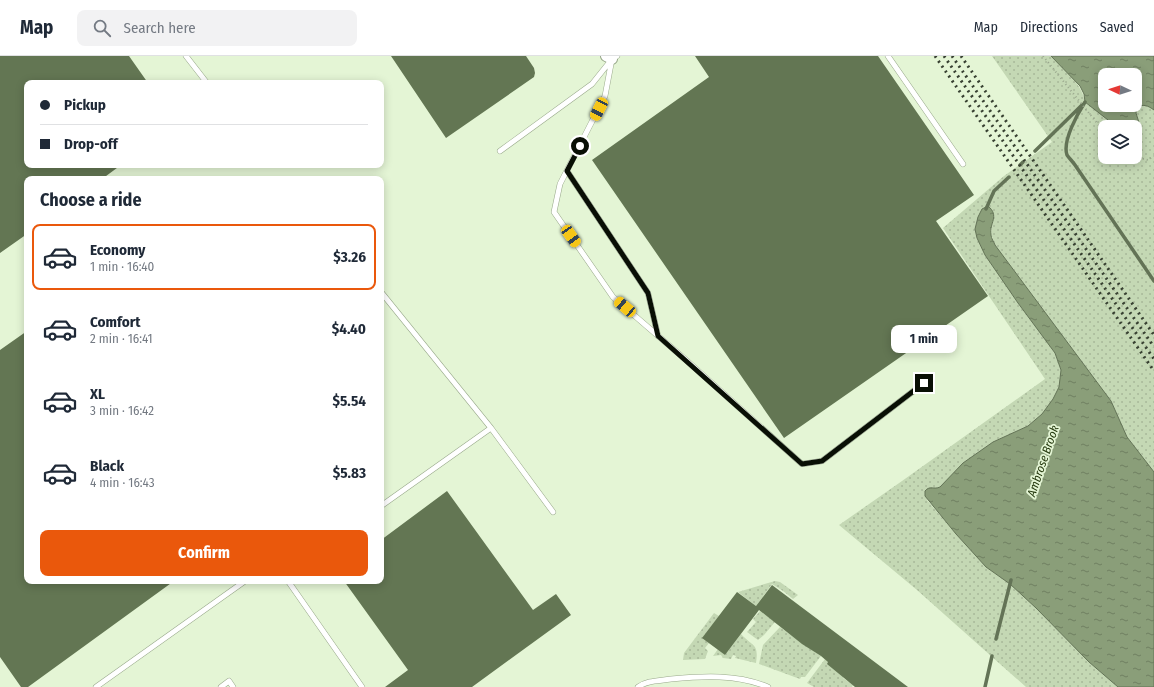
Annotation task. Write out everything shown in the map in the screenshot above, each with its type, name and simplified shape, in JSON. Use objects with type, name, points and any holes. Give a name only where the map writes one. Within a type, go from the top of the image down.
[{"type":"lane","points":[[186,56],[205,80]]},
{"type":"lane","points":[[888,56],[963,164]]},
{"type":"lane","points":[[500,151],[592,84],[612,57]]},
{"type":"lane","points":[[612,57],[606,96],[560,184],[554,212],[613,298],[802,464],[822,461],[924,383]]},
{"type":"lane","points":[[567,171],[648,293],[658,336]]},
{"type":"lane","points":[[384,296],[491,428],[553,512]]},
{"type":"lane","points":[[384,504],[491,428]]},
{"type":"lane","points":[[96,687],[241,584]]},
{"type":"lane","points":[[290,584],[362,687]]},
{"type":"lane","points":[[638,687],[648,682],[716,676],[749,681],[768,687]]},
{"type":"lane","points":[[221,687],[229,681],[233,687]]},
{"type":"path","points":[[1043,56],[1098,124]]},
{"type":"path","points":[[1142,159],[1148,160],[1154,156]]},
{"type":"shaded area","points":[[992,56],[1051,56],[1067,72],[1080,89],[1085,102],[1108,120],[1098,120],[1098,164],[1142,164],[1142,120],[1138,120],[1136,112],[1142,112],[1142,105],[1144,105],[1154,110],[1154,472],[1127,437],[1111,401],[995,245],[991,234],[993,221],[977,238],[985,255],[1055,353],[1061,370],[1059,387],[1053,399],[1042,414],[1028,426],[993,442],[940,487],[937,489],[932,487],[927,500],[986,567],[1010,584],[1089,662],[1118,687],[1026,687],[917,590],[839,525],[1045,379],[943,228],[1004,176],[1052,142]]},
{"type":"shaded area","points":[[775,581],[780,582],[798,595],[793,599],[772,584],[756,606],[738,592]]},
{"type":"shaded area","points":[[760,611],[775,622],[758,640],[747,632],[756,622],[753,619]]},
{"type":"shaded area","points":[[714,613],[719,616],[703,637],[709,643],[705,648],[708,651],[705,659],[683,660],[684,653]]},
{"type":"shaded area","points":[[780,627],[821,656],[805,677],[801,677],[800,679],[759,664],[763,645]]},
{"type":"shaded area","points":[[741,634],[756,648],[756,663],[735,658],[736,656],[733,655],[731,659],[723,658],[721,655],[713,656],[718,649],[725,655]]},
{"type":"shaded area","points":[[825,659],[844,675],[843,678],[853,685],[852,687],[814,687],[807,683]]},
{"type":"water","points":[[1051,56],[1154,56],[1154,110],[1148,106],[1142,105],[1142,68],[1098,68],[1098,112],[1136,112],[1138,120],[1108,120],[1085,102],[1084,94],[1080,86]]},
{"type":"water","points":[[988,206],[994,216],[991,237],[995,245],[1111,401],[1127,437],[1154,472],[1154,687],[1118,687],[1089,662],[1010,584],[986,567],[956,534],[925,496],[925,491],[927,489],[940,487],[963,463],[993,442],[1028,426],[1042,414],[1053,399],[1059,387],[1061,370],[1055,353],[985,255],[977,238],[975,229],[978,217],[982,209]]},
{"type":"building","points":[[0,56],[129,56],[146,80],[24,80],[24,168],[117,168],[106,176],[24,176],[24,236],[0,253]]},
{"type":"building","points":[[391,56],[526,56],[534,68],[535,73],[534,77],[446,138]]},
{"type":"building","points":[[695,56],[878,56],[974,195],[936,221],[988,296],[784,438],[592,160],[709,77]]},
{"type":"building","points":[[24,333],[24,584],[170,584],[28,687],[21,687],[0,657],[0,350]]},
{"type":"building","points":[[447,491],[533,610],[556,594],[571,615],[472,687],[385,687],[408,670],[346,584],[384,584],[384,538]]},
{"type":"building","points":[[772,585],[908,687],[855,687],[827,664],[828,662],[821,656],[802,644],[759,610],[725,655],[702,638],[737,592],[756,606]]},
{"type":"waterway","points":[[1085,102],[1069,135],[1066,149],[1067,155],[1154,281]]},
{"type":"waterway","name":"Ambrose Brook","points":[[1035,151],[1082,105]]},
{"type":"waterway","name":"Ambrose Brook","points":[[1020,165],[1023,162]]},
{"type":"waterway","name":"Ambrose Brook","points":[[986,209],[994,191],[1009,177]]},
{"type":"waterway","name":"Ambrose Brook","points":[[996,639],[1011,580]]},
{"type":"waterway","name":"Ambrose Brook","points":[[985,687],[992,656]]},
{"type":"railway","points":[[935,56],[1154,371]]},
{"type":"railway","points":[[944,56],[1154,359]]},
{"type":"railway","points":[[952,56],[1154,347]]},
{"type":"railway","points":[[961,56],[1154,335]]},
{"type":"route","points":[[580,146],[567,171],[648,293],[658,336],[802,464],[822,461],[924,383]]}]
